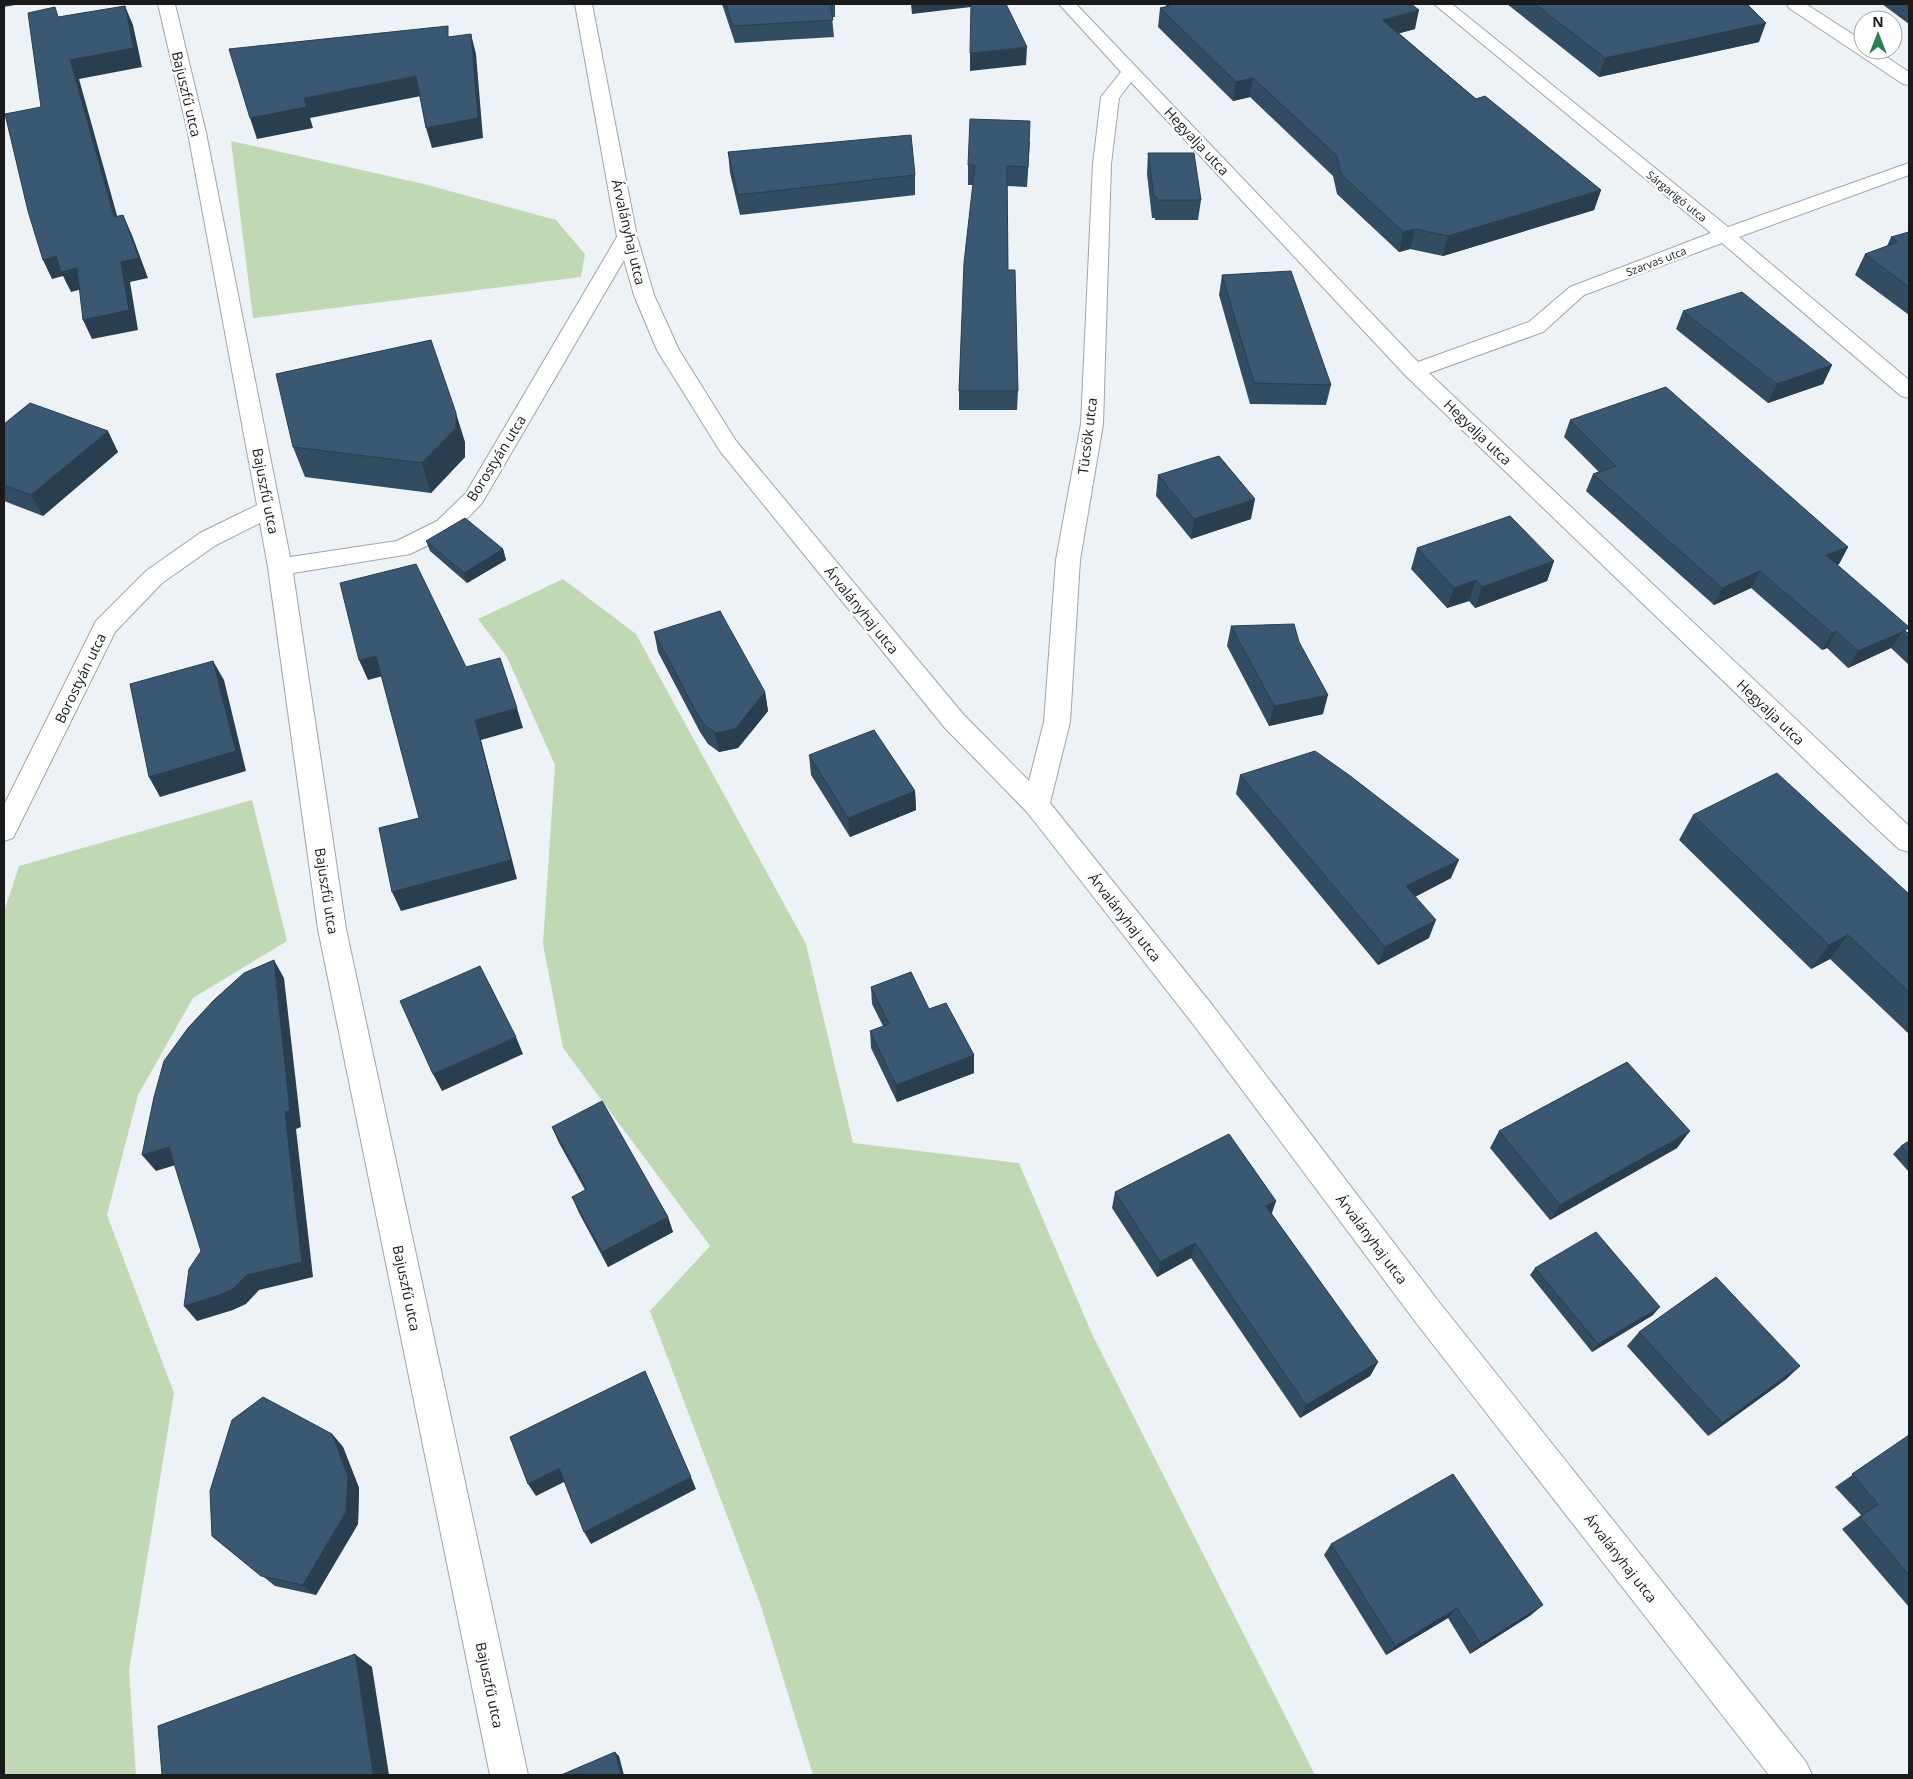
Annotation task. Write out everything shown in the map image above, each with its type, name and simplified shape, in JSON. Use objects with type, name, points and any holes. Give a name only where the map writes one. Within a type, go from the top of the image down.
[{"type":"street","name":"Bajuszfű utca","points":[[166,4],[197,133],[280,567],[332,929],[509,1775]]},
{"type":"street","name":"Árvalányhaj utca","points":[[584,4],[627,236],[644,295],[668,350],[728,446],[954,721],[1036,805],[1203,1015],[1434,1321],[1794,1775]]},
{"type":"street","name":"Hegyalja utca","points":[[1066,4],[1414,371],[1909,841]]},
{"type":"street","name":"Sárgarigó utca","points":[[1442,4],[1725,235],[1909,391]]},
{"type":"street","points":[[1795,4],[1853,43]]},
{"type":"street","points":[[1879,60],[1909,80]]},
{"type":"street","name":"Tücsök utca","points":[[1036,805],[1057,722],[1068,560],[1092,424],[1102,164],[1110,97],[1131,71]]},
{"type":"street","name":"Szarvas utca","points":[[1414,371],[1536,327],[1577,292],[1725,235],[1909,169]]},
{"type":"street","name":"Borostyán utca","points":[[280,567],[402,548],[445,527],[474,498],[627,236]]},
{"type":"street","name":"Borostyán utca","points":[[4,831],[105,627],[154,577],[208,539],[269,509]]},
{"type":"green space","points":[[231,141],[424,184],[556,220],[585,254],[581,277],[253,318]]},
{"type":"green space","points":[[563,579],[636,634],[806,944],[853,1143],[1019,1163],[1092,1334],[1315,1775],[813,1775],[761,1606],[650,1311],[710,1246],[563,1048],[543,944],[555,765],[507,657],[478,619]]},
{"type":"green space","points":[[252,800],[287,941],[193,998],[138,1095],[107,1215],[174,1393],[129,1670],[136,1775],[4,1775],[4,912],[19,866]]},
{"type":"building","points":[[726,4],[830,4],[833,20],[733,26]]},
{"type":"building","points":[[971,4],[1006,4],[1027,47],[970,53]]},
{"type":"building","points":[[1167,4],[1411,4],[1419,10],[1382,20],[1476,99],[1485,96],[1601,190],[1448,236],[1415,229],[1403,232],[1341,174],[1337,156],[1253,78],[1236,82],[1160,8],[1169,6]]},
{"type":"building","points":[[1535,4],[1747,4],[1766,23],[1605,58]]},
{"type":"building","points":[[125,6],[134,48],[70,60],[114,217],[123,215],[139,258],[121,262],[129,310],[83,320],[77,268],[61,272],[56,256],[43,260],[28,211],[5,114],[41,107],[28,13],[55,7],[58,17]]},
{"type":"building","points":[[448,26],[448,37],[471,34],[478,118],[426,128],[416,76],[304,98],[307,107],[250,118],[229,49]]},
{"type":"building","points":[[970,119],[1030,121],[1028,167],[1007,166],[1008,270],[1015,270],[1018,391],[959,391],[964,263],[975,165],[968,165]]},
{"type":"building","points":[[911,135],[915,175],[738,195],[728,152]]},
{"type":"building","points":[[1148,153],[1194,153],[1201,200],[1157,200],[1157,197],[1154,197]]},
{"type":"building","points":[[1909,232],[1909,287],[1865,254],[1898,242],[1891,237]]},
{"type":"building","points":[[1291,271],[1331,385],[1254,383],[1222,275]]},
{"type":"building","points":[[1742,292],[1832,365],[1777,384],[1683,311]]},
{"type":"building","points":[[431,340],[456,413],[456,428],[422,463],[293,447],[276,374]]},
{"type":"building","points":[[1666,387],[1848,547],[1826,555],[1909,627],[1903,631],[1909,633],[1909,639],[1902,632],[1858,651],[1836,631],[1832,633],[1760,571],[1722,588],[1593,474],[1616,466],[1570,420]]},
{"type":"building","points":[[30,403],[108,431],[31,495],[4,485],[4,424]]},
{"type":"building","points":[[1219,456],[1255,499],[1194,519],[1158,475]]},
{"type":"building","points":[[1510,516],[1554,561],[1482,587],[1476,580],[1454,588],[1417,548]]},
{"type":"building","points":[[465,518],[503,549],[464,573],[426,541]]},
{"type":"building","points":[[416,564],[466,667],[500,658],[517,708],[475,720],[511,860],[392,892],[379,828],[419,818],[376,656],[359,660],[340,583]]},
{"type":"building","points":[[720,611],[765,692],[735,729],[715,733],[704,724],[696,712],[654,632]]},
{"type":"building","points":[[1294,624],[1299,642],[1328,695],[1274,706],[1231,626]]},
{"type":"building","points":[[213,661],[236,751],[149,777],[130,684]]},
{"type":"building","points":[[874,730],[915,791],[848,818],[809,755]]},
{"type":"building","points":[[1315,751],[1459,860],[1406,886],[1436,920],[1385,947],[1240,775]]},
{"type":"building","points":[[1777,773],[1909,894],[1909,992],[1848,935],[1829,945],[1693,815]]},
{"type":"building","points":[[274,960],[290,1111],[285,1112],[302,1262],[247,1275],[233,1289],[184,1306],[189,1269],[201,1251],[169,1147],[142,1155],[154,1097],[164,1061],[188,1028],[214,1000],[244,973]]},
{"type":"building","points":[[480,966],[516,1037],[433,1074],[400,1001]]},
{"type":"building","points":[[911,972],[929,1009],[946,1003],[974,1055],[896,1085],[870,1031],[889,1024],[871,987]]},
{"type":"building","points":[[1627,1062],[1690,1131],[1560,1205],[1499,1131]]},
{"type":"building","points":[[602,1101],[668,1217],[602,1252],[572,1197],[587,1189],[552,1127]]},
{"type":"building","points":[[1229,1134],[1276,1201],[1266,1206],[1378,1362],[1306,1405],[1195,1243],[1160,1262],[1115,1192]]},
{"type":"building","points":[[1909,1141],[1909,1155],[1901,1146]]},
{"type":"building","points":[[1596,1232],[1660,1307],[1598,1344],[1535,1268]]},
{"type":"building","points":[[1716,1277],[1800,1366],[1722,1423],[1639,1332]]},
{"type":"building","points":[[645,1371],[691,1477],[584,1532],[559,1468],[528,1484],[510,1437]]},
{"type":"building","points":[[263,1397],[332,1434],[348,1476],[346,1512],[303,1585],[261,1576],[212,1536],[210,1491],[232,1420]]},
{"type":"building","points":[[1909,1435],[1909,1575],[1860,1517],[1878,1504],[1852,1474]]},
{"type":"building","points":[[1453,1474],[1543,1605],[1481,1644],[1457,1608],[1395,1646],[1331,1544]]},
{"type":"building","points":[[355,1654],[373,1775],[162,1775],[158,1726]]},
{"type":"building","points":[[615,1752],[621,1775],[561,1775]]}]
